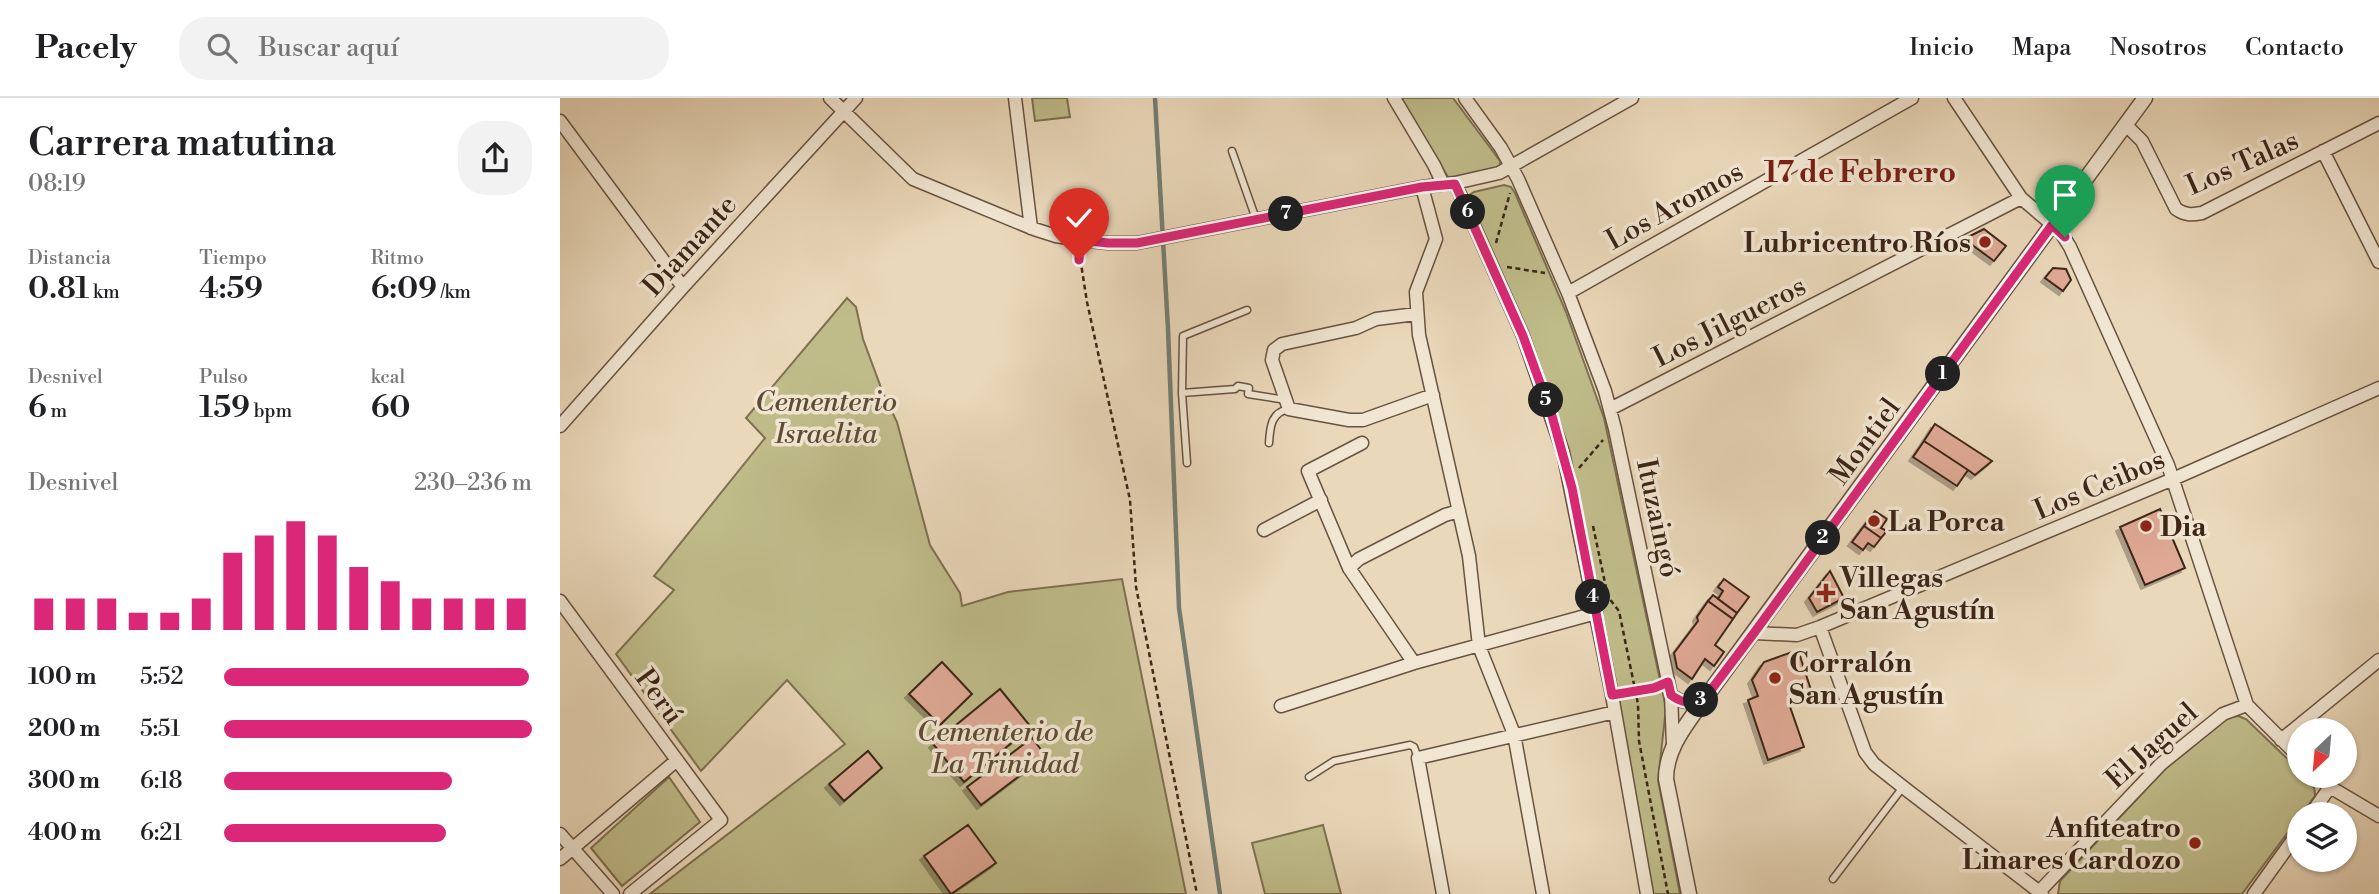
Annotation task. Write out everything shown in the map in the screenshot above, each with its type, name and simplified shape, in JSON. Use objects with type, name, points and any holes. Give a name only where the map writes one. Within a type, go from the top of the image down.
[{"type":"street","points":[[830,98],[913,179],[1031,228],[1056,236],[1108,243],[1137,243],[1186,235],[1499,173],[1632,98]]},
{"type":"street","name":"Diamante","points":[[560,426],[856,98]]},
{"type":"street","points":[[1015,98],[1031,228]]},
{"type":"street","points":[[1394,98],[1434,165],[1449,184],[1523,336],[1552,416],[1572,488],[1647,894]]},
{"type":"street","name":"Ituzaingó","points":[[1465,98],[1501,148],[1511,167],[1569,293],[1610,410],[1670,688],[1674,745],[1667,760],[1666,779],[1689,894]]},
{"type":"street","name":"Los Aromos","points":[[1569,293],[1912,98]]},
{"type":"street","points":[[1954,98],[2021,198],[2065,237],[2173,479],[2247,705],[2287,746]]},
{"type":"street","name":"Montiel","points":[[1674,745],[1705,698],[2145,98]]},
{"type":"street","points":[[560,121],[683,287]]},
{"type":"street","name":"Los Talas","points":[[2126,125],[2141,141],[2176,209],[2184,214],[2202,213],[2379,123]]},
{"type":"street","points":[[2323,151],[2379,262]]},
{"type":"street","points":[[1422,187],[1436,239],[1418,283],[1416,314],[1469,556],[1479,646],[1514,734],[1543,894]]},
{"type":"street","name":"Los Jilgueros","points":[[1610,410],[2021,198]]},
{"type":"street","points":[[1416,314],[1376,319],[1356,328],[1277,347],[1272,354],[1272,360],[1287,405],[1349,420],[1363,420],[1433,395]]},
{"type":"street","name":"Los Ceibos","points":[[1754,633],[1797,635],[1821,627],[2173,479],[2379,388]]},
{"type":"street","points":[[1362,443],[1308,471],[1349,568],[1414,663]]},
{"type":"street","points":[[1264,530],[1321,500]]},
{"type":"street","points":[[1349,568],[1359,559],[1459,511]]},
{"type":"street","name":"Perú","points":[[560,601],[721,820],[630,894]]},
{"type":"street","points":[[1281,706],[1414,663],[1596,613]]},
{"type":"street","points":[[1821,627],[1865,752],[1874,764],[2039,893]]},
{"type":"street","points":[[2281,740],[2379,660]]},
{"type":"street","points":[[1670,688],[1679,701],[1695,702],[1705,698]]},
{"type":"street","name":"El Jaguel","points":[[2039,893],[2161,764],[2223,714],[2247,705]]},
{"type":"street","points":[[1443,894],[1418,758],[1615,712]]},
{"type":"street","points":[[560,859],[677,760]]},
{"type":"street","points":[[2332,788],[2379,816]]},
{"type":"street","points":[[560,834],[613,894]]},
{"type":"street","points":[[2254,894],[2287,848]]},
{"type":"lane","points":[[1232,151],[1256,220]]},
{"type":"lane","points":[[1187,463],[1182,393],[1182,338],[1185,333],[1247,310]]},
{"type":"lane","points":[[1182,393],[1235,389],[1238,386],[1249,388],[1248,394],[1287,405],[1273,420],[1269,443]]},
{"type":"lane","points":[[1309,777],[1334,761],[1410,745],[1414,747],[1418,758]]},
{"type":"lane","points":[[1833,879],[1903,787]]},
{"type":"path","points":[[1080,240],[1079,260],[1087,302],[1130,500],[1136,587],[1197,894]]},
{"type":"path","points":[[1507,267],[1545,273]]},
{"type":"path","points":[[1579,468],[1603,440]]},
{"type":"path","points":[[1612,695],[1670,688]]},
{"type":"green space","points":[[1032,98],[1067,98],[1070,117],[1035,121]]},
{"type":"green space","points":[[1399,98],[1453,98],[1500,161],[1500,167],[1452,179],[1448,177]]},
{"type":"green space","points":[[1504,185],[1511,187],[1515,193],[1566,312],[1604,418],[1666,708],[1658,780],[1680,894],[1653,894],[1574,476],[1541,368],[1468,196]]},
{"type":"green space","name":"Cementerio de La Trinidad","points":[[847,298],[856,307],[863,339],[897,422],[930,545],[960,593],[962,606],[1008,592],[1122,579],[1186,894],[650,894],[845,744],[787,680],[701,771],[616,654],[674,590],[654,576],[765,438],[746,418]]},
{"type":"green space","points":[[2229,717],[2246,719],[2287,758],[2287,788],[2314,788],[2315,796],[2311,802],[2287,802],[2287,834],[2242,894],[2058,894],[2060,881],[2165,769]]},
{"type":"green space","points":[[669,777],[700,822],[622,886],[591,848]]},
{"type":"green space","points":[[1323,825],[1341,894],[1265,894],[1252,843]]},
{"type":"building","name":"Lubricentro Ríos","points":[[1984,229],[2006,246],[1994,261],[1964,239]]},
{"type":"building","points":[[2053,268],[2066,269],[2071,280],[2063,291],[2045,278]]},
{"type":"building","points":[[1935,424],[1992,461],[1975,475],[1924,441]]},
{"type":"building","points":[[1924,441],[1968,470],[1957,486],[1913,457]]},
{"type":"building","points":[[2160,509],[2185,568],[2145,585],[2120,527]]},
{"type":"building","points":[[1875,511],[1887,519],[1881,528],[1887,531],[1881,538],[1864,526]]},
{"type":"building","points":[[1864,526],[1881,538],[1874,547],[1868,543],[1863,550],[1852,542]]},
{"type":"building","points":[[1830,571],[1844,598],[1817,612],[1809,598]]},
{"type":"building","points":[[1724,579],[1749,597],[1737,613],[1718,599],[1723,591],[1718,587]]},
{"type":"building","points":[[1713,595],[1737,613],[1733,619],[1708,601]]},
{"type":"building","points":[[1708,601],[1733,619],[1715,645],[1724,652],[1714,666],[1705,659],[1692,679],[1677,668],[1674,653],[1698,621],[1697,617]]},
{"type":"building","points":[[1798,650],[1812,693],[1788,701],[1804,747],[1768,760],[1748,700],[1758,696],[1752,680],[1764,662]]},
{"type":"building","points":[[942,662],[972,694],[940,725],[909,694]]},
{"type":"building","points":[[1000,689],[1031,727],[964,782],[933,744]]},
{"type":"building","points":[[1032,738],[1046,756],[981,805],[967,787]]},
{"type":"building","points":[[868,751],[882,768],[844,801],[829,784]]},
{"type":"building","points":[[968,825],[996,863],[951,894],[924,856]]},
{"type":"waterway","points":[[1155,98],[1168,329],[1179,608],[1220,894]]},
{"type":"place","name":"Lubricentro Ríos","points":[[1985,242]]},
{"type":"place","name":"La Porca","points":[[1874,521]]},
{"type":"place","name":"Dia","points":[[2146,526]]},
{"type":"place","name":"Villegas San Agustín","points":[[1826,593]]},
{"type":"place","name":"Corralón San Agustín","points":[[1775,678]]},
{"type":"place","name":"Anfiteatro Linares Cardozo","points":[[2195,843]]},
{"type":"district","name":"17 de Febrero","points":[[1860,172]]},
{"type":"route","points":[[1079,260],[1080,240],[1137,243],[1422,187],[1455,184],[1523,336],[1552,416],[1572,488],[1612,695],[1654,688],[1668,682],[1671,695],[1679,701],[1695,702],[1705,698],[1754,633],[2052,225],[2065,237]]},
{"type":"park label","name":"Cementerio Israelita","points":[[826,417]]}]
